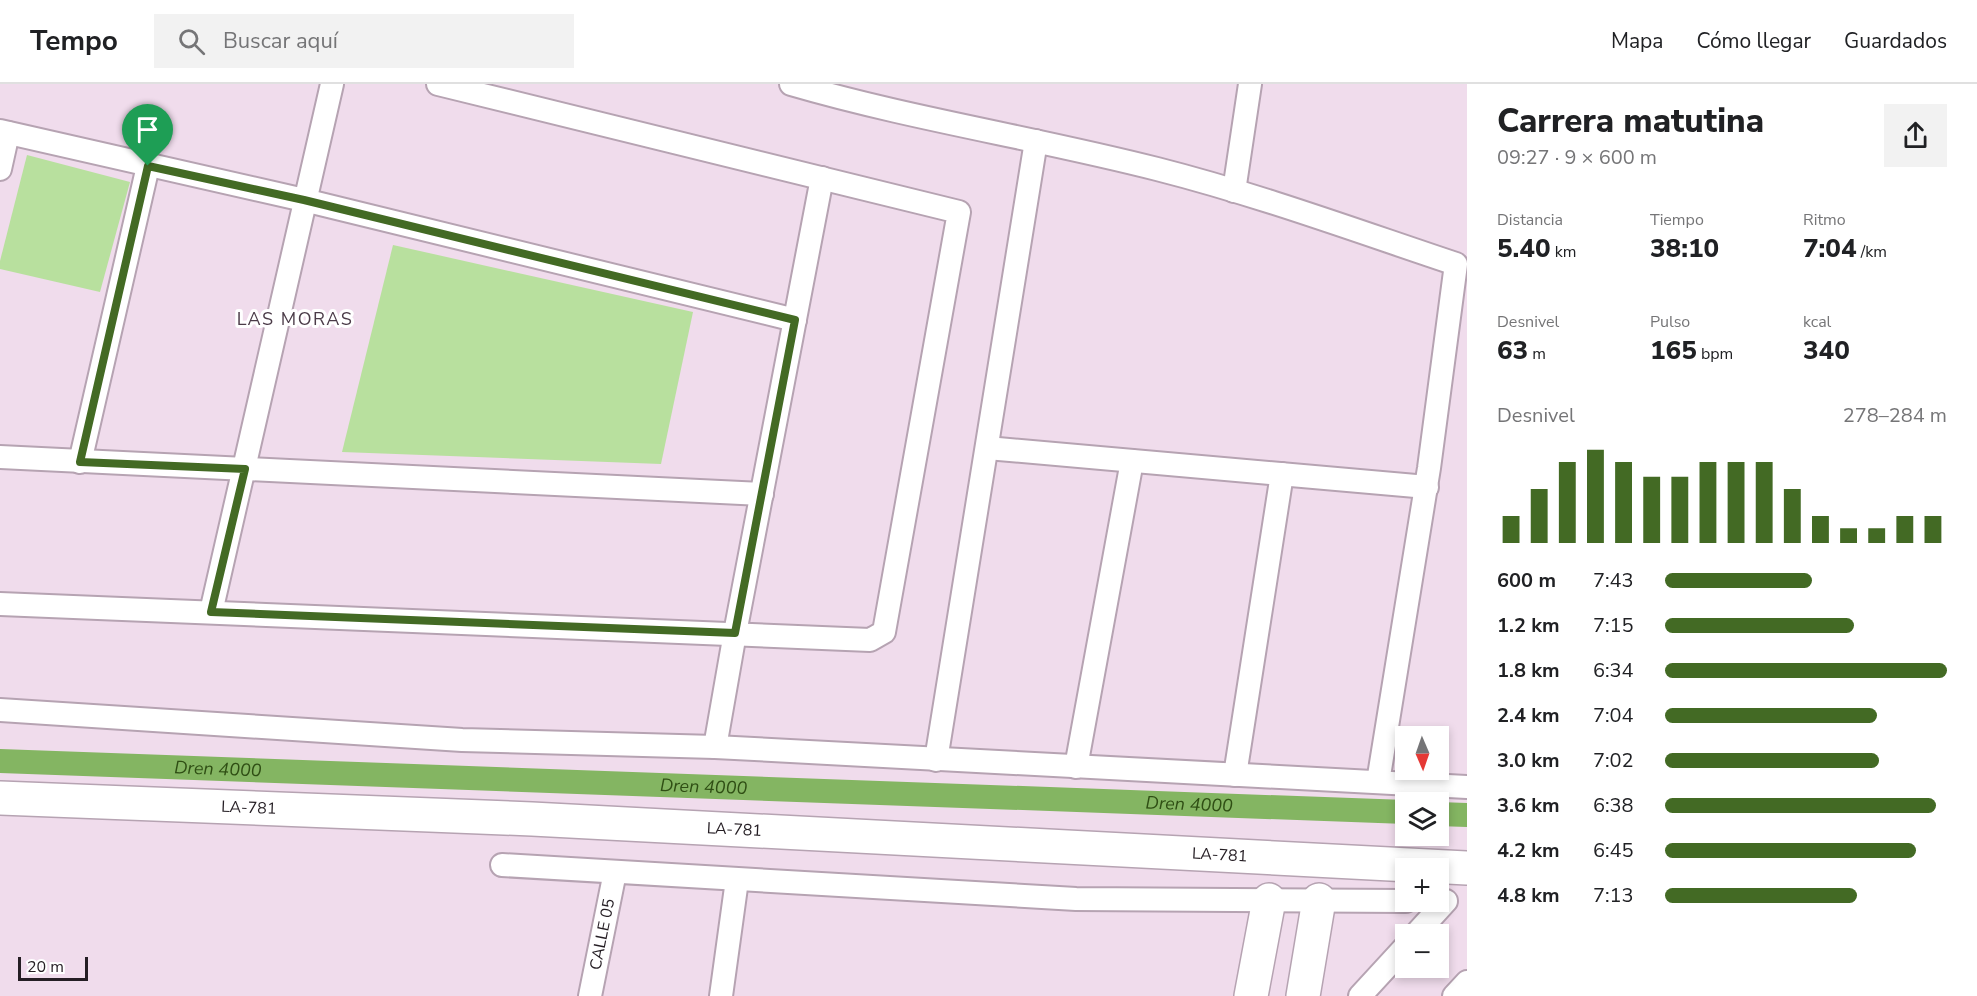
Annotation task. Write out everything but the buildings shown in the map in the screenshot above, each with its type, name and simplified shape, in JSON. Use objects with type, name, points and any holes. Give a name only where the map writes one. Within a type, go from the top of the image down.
[{"type":"street","points":[[211,612],[332,84]]},
{"type":"street","points":[[0,604],[870,640],[884,632],[959,212],[438,84]]},
{"type":"street","points":[[790,84],[900,113],[1158,169],[1234,190],[1456,264],[1440,396],[1378,782]]},
{"type":"street","points":[[1234,190],[1250,84]]},
{"type":"street","points":[[0,169],[4,132],[304,200],[795,320]]},
{"type":"street","points":[[936,760],[1036,141]]},
{"type":"street","points":[[80,462],[148,166]]},
{"type":"street","points":[[715,747],[822,178]]},
{"type":"street","points":[[987,448],[1426,487]]},
{"type":"street","points":[[0,456],[80,462],[762,494]]},
{"type":"street","points":[[1076,767],[1132,461]]},
{"type":"street","points":[[1235,775],[1282,474]]},
{"type":"street","points":[[0,710],[462,740],[715,747],[1467,787]]},
{"type":"street","name":"LA-781","points":[[0,798],[532,819],[1467,868]]},
{"type":"street","points":[[502,865],[1076,899],[1395,901]]},
{"type":"street","name":"CALLE 05","points":[[590,996],[615,872]]},
{"type":"street","points":[[721,996],[737,880]]},
{"type":"street","points":[[1251,996],[1269,900]]},
{"type":"street","points":[[1303,996],[1319,900]]},
{"type":"street","points":[[1425,924],[1436,912]]},
{"type":"street","points":[[1360,996],[1395,958]]},
{"type":"street","points":[[1454,996],[1467,982]]},
{"type":"green space","points":[[27,155],[130,182],[100,292],[0,269],[0,261]]},
{"type":"green space","points":[[393,245],[693,312],[661,464],[342,452]]},
{"type":"waterway","name":"Dren 4000","points":[[0,761],[1395,812]]},
{"type":"waterway","name":"Dren 4000","points":[[1449,814],[1467,815]]},
{"type":"district","name":"LAS MORAS","points":[[295,319]]},
{"type":"route","points":[[148,166],[304,200],[795,320],[735,633],[211,612],[245,469],[80,462],[148,166]]}]
